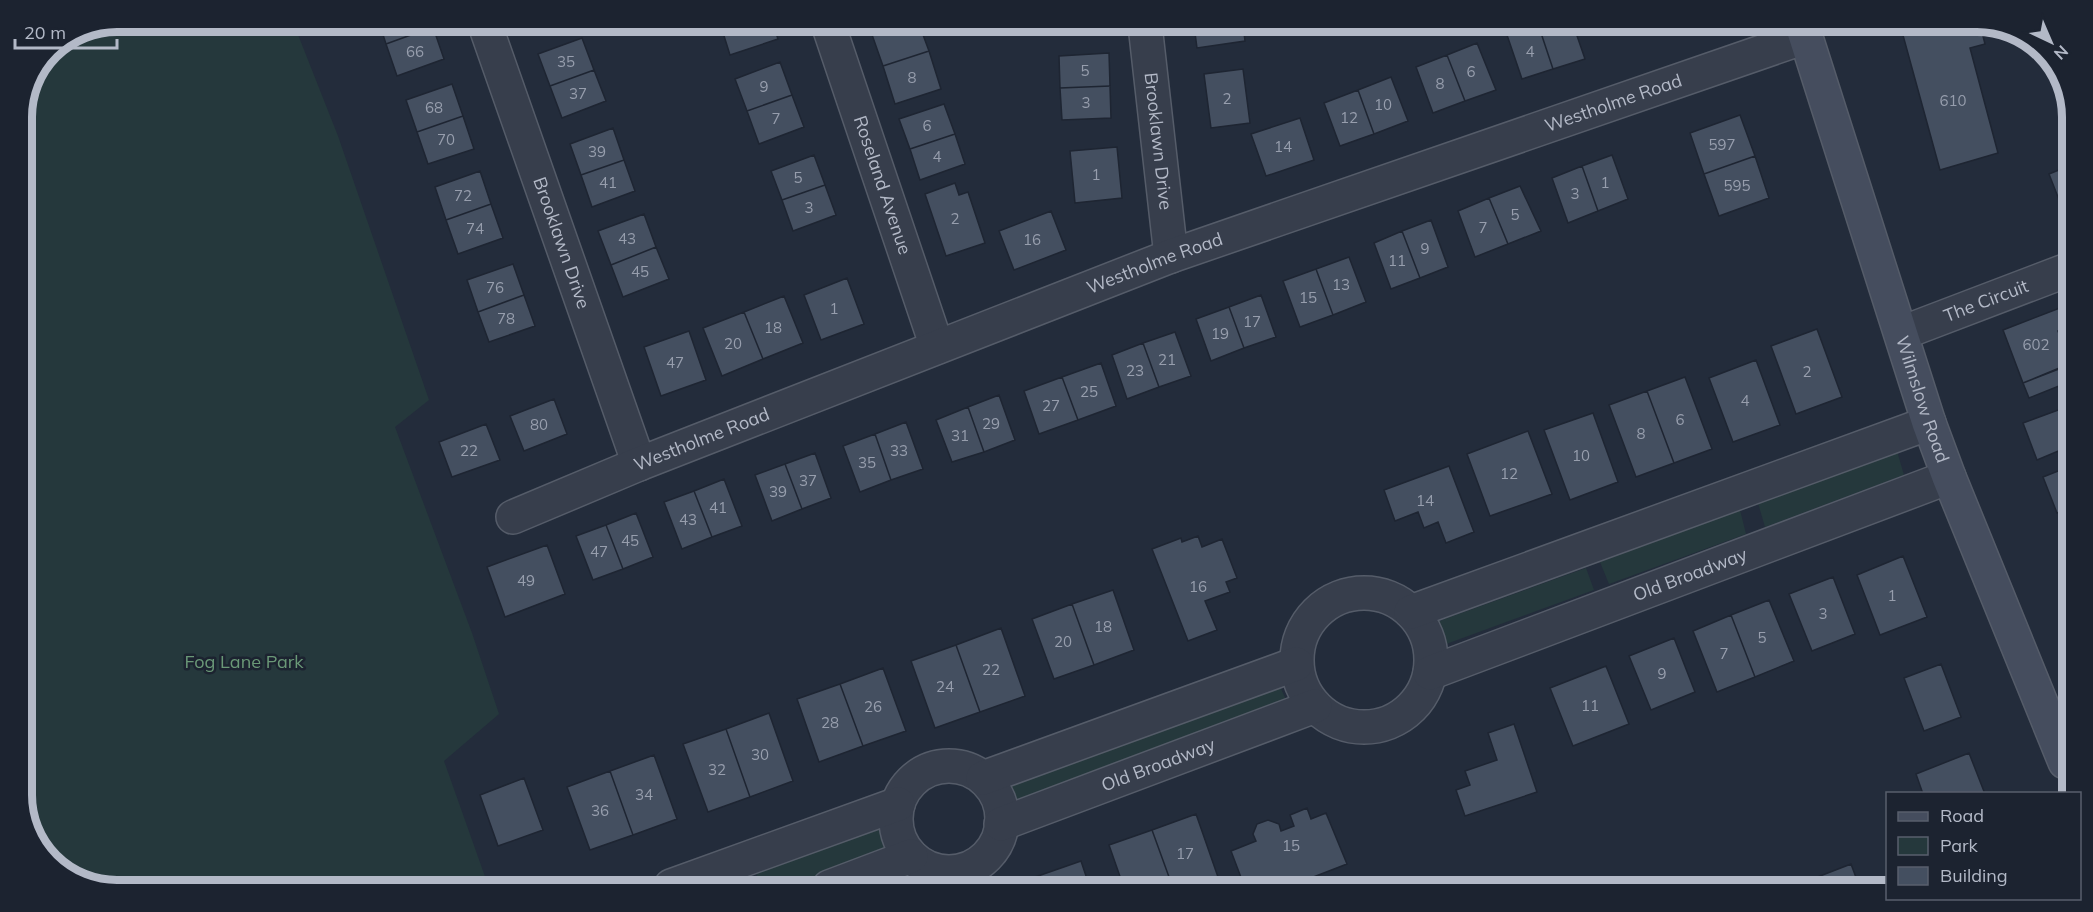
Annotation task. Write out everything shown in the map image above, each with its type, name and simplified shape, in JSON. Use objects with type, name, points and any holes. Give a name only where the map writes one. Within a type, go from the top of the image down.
[{"type":"main road","name":"Wilmslow Road","points":[[1804,32],[1929,423],[2062,754]]},
{"type":"street","name":"Brooklawn Drive","points":[[487,31],[639,464]]},
{"type":"street","name":"Roseland Avenue","points":[[830,31],[937,347]]},
{"type":"street","name":"Brooklawn Drive","points":[[1146,31],[1171,256]]},
{"type":"street","name":"Westholme Road","points":[[513,517],[639,464],[1171,256],[1804,32]]},
{"type":"street","name":"The Circuit","points":[[1902,333],[2061,272]]},
{"type":"street","points":[[1411,612],[1929,423]]},
{"type":"street","name":"Old Broadway","points":[[1430,673],[1949,477]]},
{"type":"street","points":[[1366,592],[1388,597],[1411,612],[1427,638],[1431,655],[1430,673],[1421,695],[1414,704],[1406,712],[1386,724],[1362,728],[1339,723],[1315,706],[1307,698],[1299,682],[1296,664],[1298,642],[1308,622],[1324,606],[1344,596],[1366,592]]},
{"type":"street","points":[[983,778],[1296,664]]},
{"type":"street","name":"Old Broadway","points":[[1001,824],[1315,706]]},
{"type":"street","points":[[951,766],[968,769],[983,778],[994,790],[1000,804],[999,834],[993,848],[982,860],[969,868],[954,872],[939,871],[911,856],[903,845],[897,832],[898,804],[906,788],[918,776],[934,768],[951,766]]},
{"type":"street","points":[[688,880],[898,804]]},
{"type":"street","points":[[845,880],[911,856]]},
{"type":"green space","name":"Fog Lane Park","points":[[116,31],[297,31],[338,136],[429,400],[395,427],[472,633],[499,714],[444,761],[486,880],[100,879],[84,874],[65,863],[56,856],[40,833],[32,801],[32,111],[34,94],[46,69],[56,56],[84,38]]},
{"type":"green space","points":[[1897,451],[1904,475],[1765,527],[1758,503]]},
{"type":"green space","points":[[1740,510],[1746,534],[1609,584],[1600,562]]},
{"type":"green space","points":[[1586,568],[1594,590],[1438,647],[1428,625]]},
{"type":"green space","points":[[1277,680],[1287,702],[1013,803],[1009,790],[1002,780]]},
{"type":"green space","points":[[887,823],[892,848],[805,880],[759,880],[756,873]]},
{"type":"building","points":[[382,31],[422,31],[386,44]]},
{"type":"building","points":[[422,31],[434,31],[444,59],[397,76],[386,44]]},
{"type":"building","points":[[722,31],[775,31],[778,39],[730,55]]},
{"type":"building","points":[[871,31],[922,31],[929,51],[883,66]]},
{"type":"building","points":[[1195,31],[1244,31],[1245,41],[1197,48]]},
{"type":"building","points":[[1520,31],[1540,31],[1553,69],[1522,79],[1507,35]]},
{"type":"building","points":[[1540,31],[1575,31],[1585,59],[1553,69]]},
{"type":"building","points":[[1902,31],[1982,32],[1985,44],[1970,48],[1998,153],[1940,170]]},
{"type":"building","points":[[582,38],[594,70],[550,86],[538,54]]},
{"type":"building","points":[[1477,43],[1496,90],[1465,101],[1447,55]]},
{"type":"building","points":[[929,51],[941,89],[895,104],[883,66]]},
{"type":"building","points":[[1109,53],[1110,86],[1060,88],[1059,56]]},
{"type":"building","points":[[1447,55],[1465,101],[1433,113],[1416,67]]},
{"type":"building","points":[[780,62],[792,95],[747,111],[735,79]]},
{"type":"building","points":[[1243,69],[1250,123],[1211,128],[1204,74]]},
{"type":"building","points":[[594,70],[606,101],[562,118],[550,86]]},
{"type":"building","points":[[1391,77],[1408,121],[1374,134],[1358,90]]},
{"type":"building","points":[[452,84],[463,116],[417,132],[406,100]]},
{"type":"building","points":[[1110,86],[1111,118],[1062,120],[1060,88]]},
{"type":"building","points":[[1358,90],[1374,134],[1340,146],[1324,103]]},
{"type":"building","points":[[792,95],[804,127],[759,144],[747,111]]},
{"type":"building","points":[[944,104],[955,134],[910,149],[899,119]]},
{"type":"building","points":[[1740,115],[1755,156],[1704,174],[1690,133]]},
{"type":"building","points":[[463,116],[474,149],[428,164],[417,132]]},
{"type":"building","points":[[1300,118],[1314,160],[1266,176],[1251,134]]},
{"type":"building","points":[[613,128],[624,160],[581,175],[570,144]]},
{"type":"building","points":[[955,134],[965,164],[920,180],[910,149]]},
{"type":"building","points":[[1117,147],[1122,198],[1075,203],[1070,151]]},
{"type":"building","points":[[814,155],[825,185],[782,200],[771,171]]},
{"type":"building","points":[[1612,155],[1628,199],[1598,211],[1582,166]]},
{"type":"building","points":[[1755,156],[1769,198],[1719,216],[1704,174]]},
{"type":"building","points":[[624,160],[635,191],[592,207],[581,175]]},
{"type":"building","points":[[1582,166],[1598,211],[1568,223],[1552,178]]},
{"type":"building","points":[[2061,169],[2061,205],[2049,174]]},
{"type":"building","points":[[480,171],[491,204],[446,220],[435,187]]},
{"type":"building","points":[[955,183],[959,195],[968,192],[985,243],[946,256],[925,194]]},
{"type":"building","points":[[825,185],[836,215],[793,231],[782,200]]},
{"type":"building","points":[[1520,186],[1541,231],[1508,244],[1489,198]]},
{"type":"building","points":[[1489,198],[1508,244],[1475,257],[1458,211]]},
{"type":"building","points":[[491,204],[503,238],[458,254],[446,220]]},
{"type":"building","points":[[1051,211],[1066,250],[1014,270],[999,231]]},
{"type":"building","points":[[644,214],[656,247],[611,265],[598,231]]},
{"type":"building","points":[[1431,220],[1448,267],[1420,278],[1402,231]]},
{"type":"building","points":[[1402,231],[1420,278],[1391,289],[1374,243]]},
{"type":"building","points":[[656,247],[669,279],[623,297],[611,265]]},
{"type":"building","points":[[1349,257],[1366,302],[1333,315],[1316,269]]},
{"type":"building","points":[[513,264],[524,295],[478,312],[467,280]]},
{"type":"building","points":[[1316,269],[1333,315],[1300,327],[1283,281]]},
{"type":"building","points":[[847,278],[864,324],[821,340],[804,295]]},
{"type":"building","points":[[524,295],[535,326],[489,342],[478,312]]},
{"type":"building","points":[[1261,295],[1276,337],[1244,348],[1229,307]]},
{"type":"building","points":[[784,296],[803,343],[763,359],[744,312]]},
{"type":"building","points":[[1229,307],[1244,348],[1211,361],[1196,319]]},
{"type":"building","points":[[2061,307],[2061,330],[2058,331],[2061,339],[2061,367],[2023,383],[2003,330]]},
{"type":"building","points":[[744,312],[763,359],[722,376],[703,328]]},
{"type":"building","points":[[1817,329],[1842,397],[1796,414],[1771,346]]},
{"type":"building","points":[[689,331],[706,380],[661,396],[644,347]]},
{"type":"building","points":[[1175,332],[1191,376],[1159,387],[1143,343]]},
{"type":"building","points":[[1143,343],[1159,387],[1127,399],[1112,355]]},
{"type":"building","points":[[1756,360],[1780,425],[1733,442],[1709,378]]},
{"type":"building","points":[[1101,363],[1116,406],[1078,420],[1062,377]]},
{"type":"building","points":[[2061,368],[2061,385],[2029,398],[2023,383]]},
{"type":"building","points":[[1062,377],[1078,420],[1039,434],[1024,391]]},
{"type":"building","points":[[1685,377],[1712,449],[1674,463],[1647,391]]},
{"type":"building","points":[[1647,391],[1674,463],[1636,477],[1609,405]]},
{"type":"building","points":[[999,395],[1015,440],[984,452],[968,407]]},
{"type":"building","points":[[554,399],[567,434],[524,451],[510,416]]},
{"type":"building","points":[[968,407],[984,452],[952,462],[936,420]]},
{"type":"building","points":[[2061,409],[2061,450],[2037,460],[2023,423]]},
{"type":"building","points":[[1593,413],[1618,482],[1570,500],[1544,430]]},
{"type":"building","points":[[906,422],[923,469],[891,480],[875,434]]},
{"type":"building","points":[[486,424],[500,460],[452,477],[439,442]]},
{"type":"building","points":[[1528,431],[1552,494],[1490,516],[1467,454]]},
{"type":"building","points":[[875,434],[891,480],[860,492],[843,446]]},
{"type":"building","points":[[815,453],[831,498],[802,509],[785,464]]},
{"type":"building","points":[[785,464],[802,509],[772,521],[755,475]]},
{"type":"building","points":[[1449,466],[1474,532],[1446,543],[1438,522],[1424,528],[1418,512],[1395,521],[1384,490]]},
{"type":"building","points":[[2062,470],[2062,511],[2057,513],[2043,477]]},
{"type":"building","points":[[724,479],[742,526],[712,537],[694,491]]},
{"type":"building","points":[[694,491],[712,537],[682,549],[664,502]]},
{"type":"building","points":[[636,513],[653,557],[623,569],[606,525]]},
{"type":"building","points":[[606,525],[623,569],[593,580],[576,536]]},
{"type":"building","points":[[1198,536],[1202,547],[1222,539],[1237,578],[1226,582],[1230,592],[1205,601],[1217,630],[1188,641],[1152,549],[1181,538],[1182,542]]},
{"type":"building","points":[[547,545],[565,594],[505,617],[487,567]]},
{"type":"building","points":[[1903,556],[1927,617],[1880,635],[1857,575]]},
{"type":"building","points":[[1833,577],[1855,634],[1812,651],[1789,594]]},
{"type":"building","points":[[1113,590],[1134,650],[1094,665],[1072,604]]},
{"type":"building","points":[[1769,600],[1794,661],[1755,677],[1731,615]]},
{"type":"building","points":[[1072,604],[1094,665],[1054,679],[1032,619]]},
{"type":"building","points":[[1731,615],[1755,677],[1717,692],[1693,631]]},
{"type":"building","points":[[1001,628],[1025,696],[980,712],[956,645]]},
{"type":"building","points":[[1674,638],[1695,692],[1651,710],[1629,656]]},
{"type":"building","points":[[956,645],[980,712],[935,728],[911,661]]},
{"type":"building","points":[[1941,664],[1961,717],[1924,731],[1904,678]]},
{"type":"building","points":[[1606,666],[1629,724],[1573,746],[1550,688]]},
{"type":"building","points":[[883,668],[906,731],[863,746],[840,684]]},
{"type":"building","points":[[840,684],[863,746],[819,762],[797,699]]},
{"type":"building","points":[[769,713],[793,781],[750,797],[726,729]]},
{"type":"building","points":[[1514,724],[1537,792],[1465,816],[1456,790],[1470,785],[1465,771],[1497,760],[1488,733]]},
{"type":"building","points":[[726,729],[750,797],[708,812],[683,744]]},
{"type":"building","points":[[1969,753],[1984,792],[1922,792],[1916,774]]},
{"type":"building","points":[[654,755],[677,819],[633,835],[610,771]]},
{"type":"building","points":[[610,771],[633,835],[590,850],[567,787]]},
{"type":"building","points":[[524,778],[543,830],[498,846],[480,795]]},
{"type":"building","points":[[1307,808],[1311,819],[1326,813],[1347,864],[1306,880],[1242,880],[1231,851],[1256,841],[1253,834],[1257,824],[1268,820],[1279,824],[1281,831],[1294,826],[1290,815]]},
{"type":"building","points":[[1196,814],[1218,877],[1210,880],[1170,880],[1152,830]]},
{"type":"building","points":[[1152,830],[1170,880],[1121,880],[1109,845]]},
{"type":"building","points":[[1081,861],[1087,880],[1039,880],[1038,876]]},
{"type":"building","points":[[1851,864],[1857,880],[1821,880],[1820,876]]},
{"type":"building","points":[[1038,876],[1039,880],[1026,880]]},
{"type":"building","points":[[1820,876],[1821,880],[1810,880]]}]
